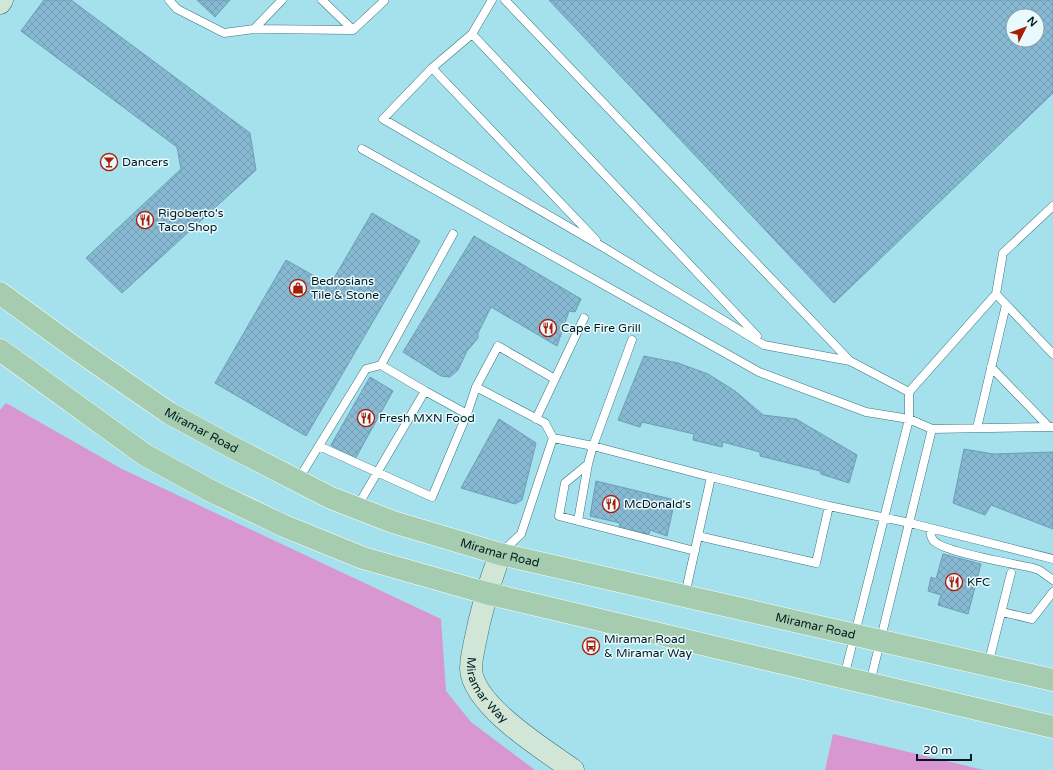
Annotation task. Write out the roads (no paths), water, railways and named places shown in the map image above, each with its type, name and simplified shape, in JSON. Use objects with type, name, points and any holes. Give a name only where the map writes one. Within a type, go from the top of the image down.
[{"type":"main road","name":"Miramar Road","points":[[0,293],[75,348],[169,413],[332,498],[393,522],[500,554],[1053,680]]},
{"type":"main road","points":[[0,350],[145,455],[210,491],[284,526],[363,558],[486,593],[1053,727]]},
{"type":"street","name":"Miramar Way","points":[[500,554],[486,593],[478,626],[471,670],[475,682],[488,703],[506,721],[573,770]]},
{"type":"lane","points":[[169,0],[177,9],[224,33],[254,28],[353,30],[384,1],[383,0]]},
{"type":"lane","points":[[254,28],[282,0]]},
{"type":"lane","points":[[322,0],[353,30]]},
{"type":"lane","points":[[492,0],[472,34],[432,68],[383,118],[603,247],[764,345],[850,361],[909,392]]},
{"type":"lane","points":[[505,0],[850,361]]},
{"type":"lane","points":[[472,34],[764,345]]},
{"type":"lane","points":[[432,68],[603,247]]},
{"type":"lane","points":[[362,149],[759,372],[866,412],[909,419],[932,429],[1051,427]]},
{"type":"lane","points":[[844,678],[909,419],[909,392],[996,294],[1004,253],[1053,206]]},
{"type":"lane","points":[[381,366],[452,234]]},
{"type":"lane","points":[[996,294],[1053,354]]},
{"type":"lane","points":[[977,428],[1006,305]]},
{"type":"lane","points":[[536,418],[584,318]]},
{"type":"lane","points":[[578,522],[588,464],[593,446],[632,340]]},
{"type":"lane","points":[[319,446],[432,497],[467,414],[476,387],[498,346],[555,379]]},
{"type":"lane","points":[[298,481],[366,369],[381,366],[467,414]]},
{"type":"lane","points":[[991,367],[1051,427]]},
{"type":"lane","points":[[476,387],[545,423],[553,438],[521,534],[500,554]]},
{"type":"lane","points":[[356,508],[425,391]]},
{"type":"lane","points":[[870,684],[932,429]]},
{"type":"lane","points":[[553,438],[593,446],[829,506],[910,523],[1053,560]]},
{"type":"lane","points":[[588,464],[565,484],[559,516],[695,551]]},
{"type":"lane","points":[[685,596],[711,477]]},
{"type":"lane","points":[[698,536],[816,563],[829,506]]},
{"type":"lane","points":[[930,528],[932,540],[938,545],[963,553],[1033,568],[1039,570],[1053,580]]},
{"type":"lane","points":[[988,665],[1011,573]]},
{"type":"lane","points":[[1002,612],[1032,619],[1053,592]]},
{"type":"place","name":"Dancers","points":[[109,162]]},
{"type":"place","name":"Rigoberto's Taco Shop","points":[[145,220]]},
{"type":"place","name":"Bedrosians Tile & Stone","points":[[298,288]]},
{"type":"place","name":"Cape Fire Grill","points":[[548,328]]},
{"type":"place","name":"Fresh MXN Food","points":[[366,418]]},
{"type":"place","name":"McDonald's","points":[[611,504]]},
{"type":"place","name":"KFC","points":[[954,582]]},
{"type":"place","name":"Miramar Road & Miramar Way","points":[[591,646]]}]
